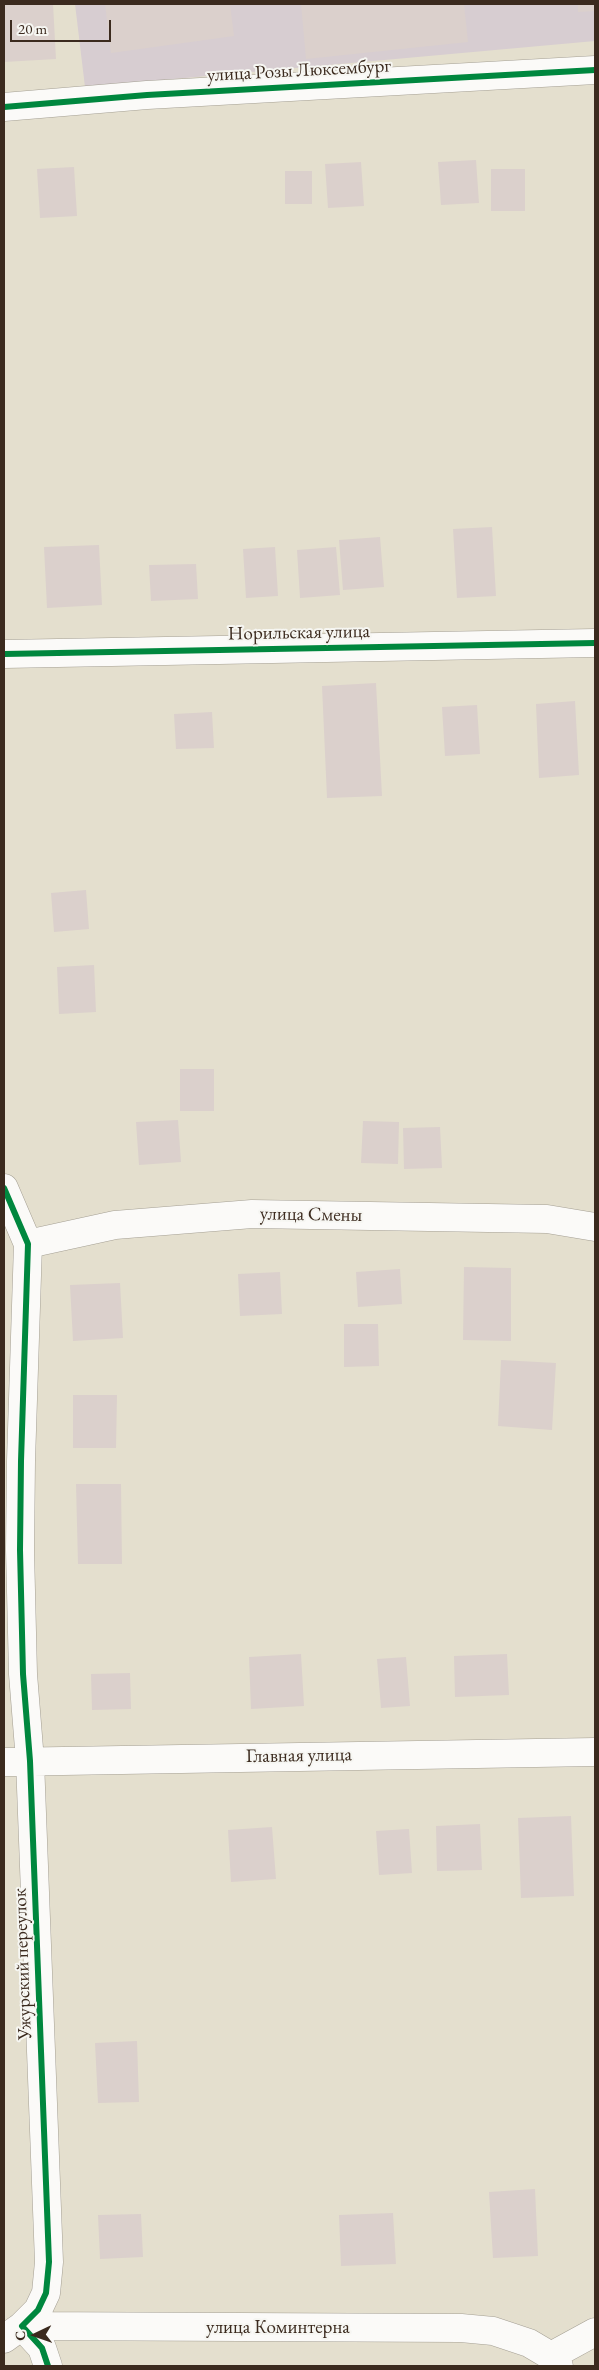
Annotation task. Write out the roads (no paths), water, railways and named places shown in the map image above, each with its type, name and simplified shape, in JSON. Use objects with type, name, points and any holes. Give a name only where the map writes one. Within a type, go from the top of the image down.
[{"type":"street","name":"улица Розы Люксембург","points":[[4,107],[147,95],[595,70]]},
{"type":"street","name":"Норильская улица","points":[[4,654],[595,643]]},
{"type":"street","name":"Ужурский переулок","points":[[4,1188],[28,1244],[21,1461],[20,1550],[23,1674],[17,1761],[48,2262],[46,2293],[38,2310],[13,2333]]},
{"type":"street","name":"улица Смены","points":[[28,1244],[116,1224],[252,1214],[547,1219],[595,1227]]},
{"type":"street","name":"Главная улица","points":[[17,1761],[595,1752]]},
{"type":"street","name":"улица Коминтерна","points":[[13,2333],[461,2328],[493,2331],[529,2343],[555,2361],[595,2332]]},
{"type":"street","points":[[13,2333],[42,2348],[48,2366]]}]
